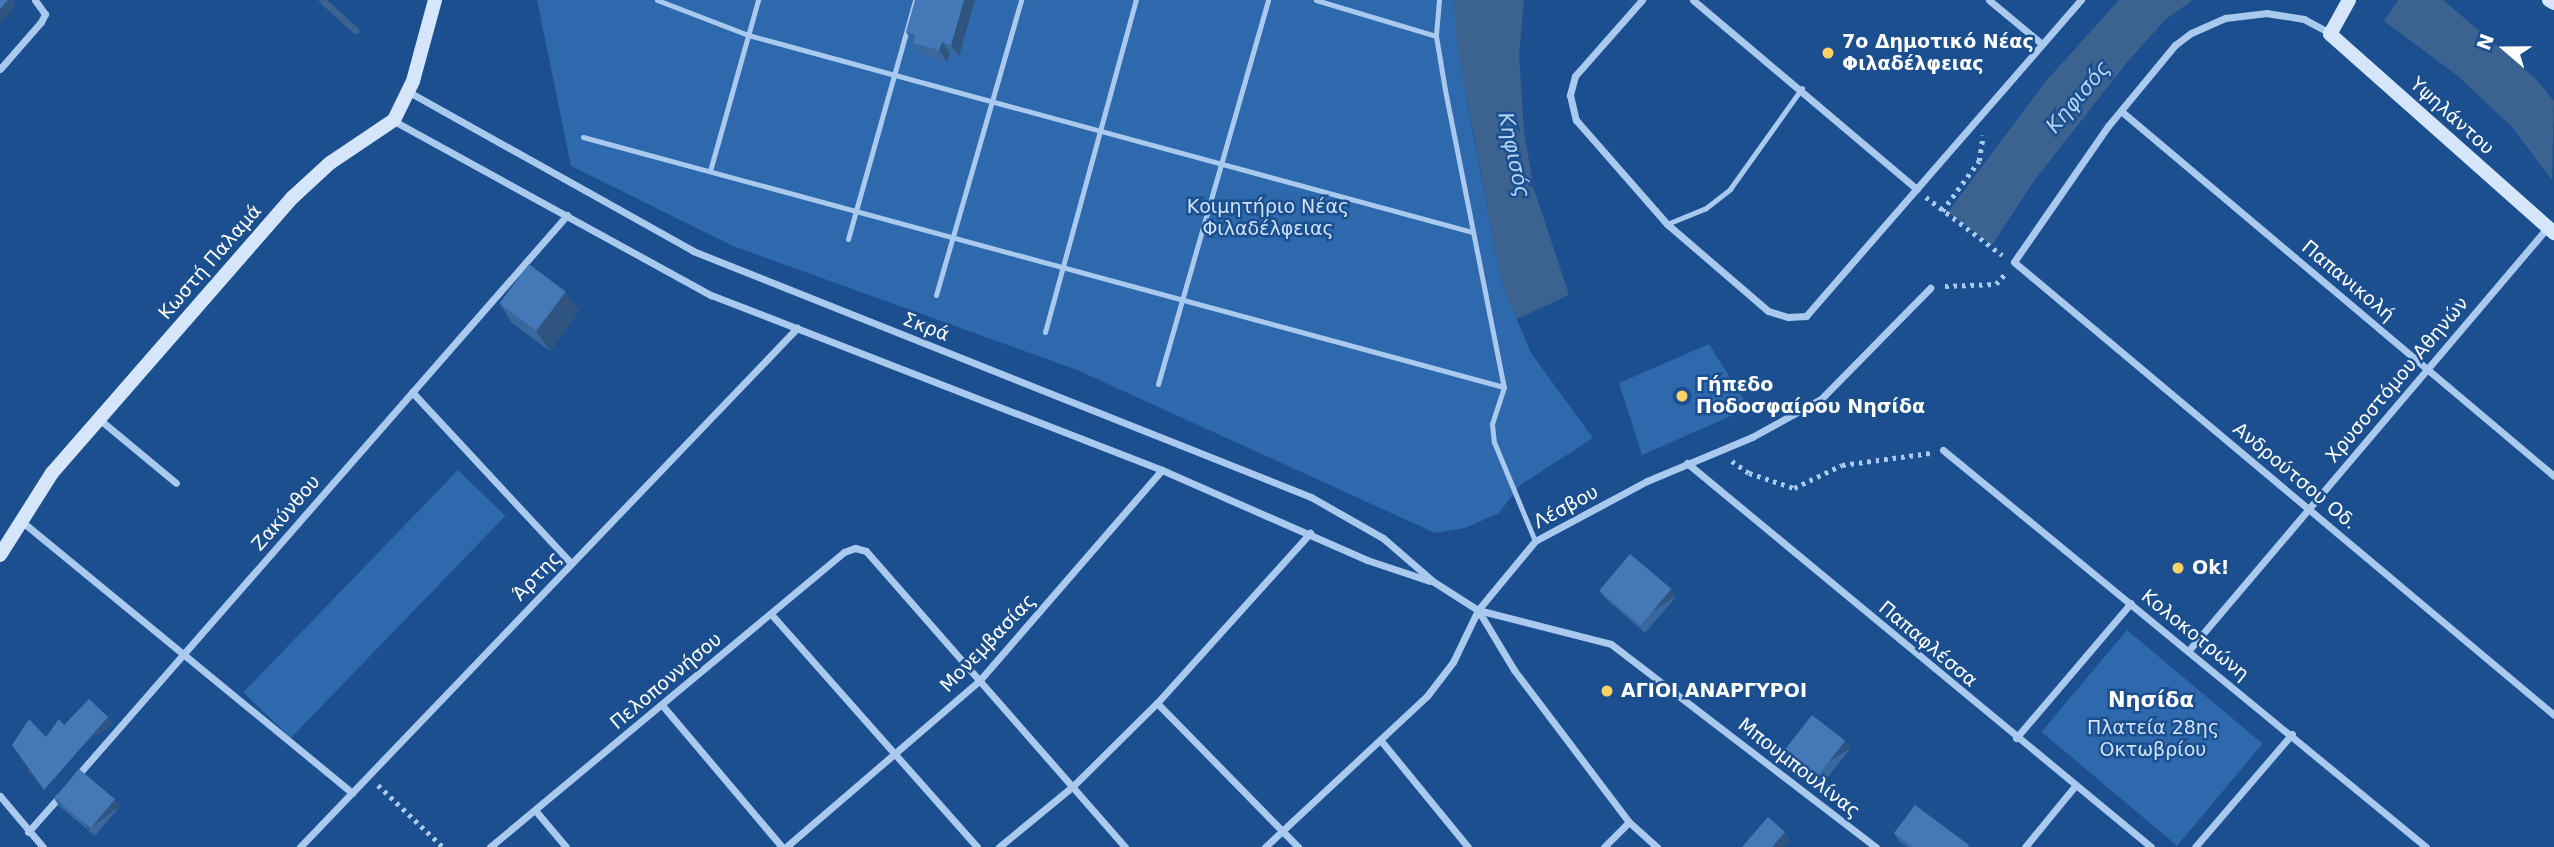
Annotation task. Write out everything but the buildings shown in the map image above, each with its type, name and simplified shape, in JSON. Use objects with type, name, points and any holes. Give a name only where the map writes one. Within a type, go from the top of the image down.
[{"type":"street","points":[[0,69],[45,14],[35,0]]},
{"type":"street","name":"Κωστή Παλαμά","points":[[0,555],[20,520],[99,419],[293,197],[330,163],[394,120],[409,92],[435,0]]},
{"type":"street","points":[[1642,0],[1575,76],[1570,95],[1576,120],[1667,224],[1768,311],[1806,316],[2081,0]]},
{"type":"street","points":[[1693,0],[1802,88],[1917,189]]},
{"type":"street","points":[[1989,0],[2042,44]]},
{"type":"street","points":[[2549,0],[2554,3]]},
{"type":"street","points":[[2014,262],[2121,111],[2175,45],[2208,24],[2246,14],[2285,14],[2330,34],[2348,3]]},
{"type":"street","name":"Υψηλάντου","points":[[2330,34],[2551,230]]},
{"type":"street","name":"Σκρά","points":[[409,92],[721,265],[1311,496],[1383,538],[1434,582],[1478,610]]},
{"type":"street","name":"Παπανικολή","points":[[2121,111],[2554,476]]},
{"type":"street","name":"Σκρά","points":[[394,120],[711,295],[1162,470],[1367,560],[1434,582]]},
{"type":"street","name":"Ζακύνθου","points":[[74,780],[567,215]]},
{"type":"street","name":"Χρυσοστόμου Αθηνών","points":[[2189,650],[2427,369],[2551,230]]},
{"type":"street","name":"Ανδρούτσου Οδ.","points":[[2014,262],[2554,715]]},
{"type":"street","name":"Λέσβου","points":[[1265,847],[1382,742],[1453,662],[1478,610],[1535,541],[1647,481],[1720,452],[1821,399],[1930,288]]},
{"type":"street","name":"Άρτης","points":[[300,847],[797,327]]},
{"type":"street","points":[[412,392],[571,563]]},
{"type":"street","points":[[99,419],[176,483]]},
{"type":"street","name":"Κολοκοτρώνη","points":[[1943,450],[2292,734],[2426,847]]},
{"type":"street","name":"Παπαφλέσσα","points":[[1687,463],[2151,847]]},
{"type":"street","name":"Μονεμβασίας","points":[[784,847],[979,681],[1162,470]]},
{"type":"street","points":[[20,520],[352,793]]},
{"type":"street","points":[[999,847],[1073,786],[1157,703],[1310,533]]},
{"type":"street","name":"Πελοποννήσου","points":[[490,847],[844,552],[866,551],[979,681]]},
{"type":"street","points":[[2016,738],[2131,603]]},
{"type":"street","points":[[1478,610],[1514,670],[1629,822],[1657,847]]},
{"type":"street","name":"Μπουμπουλίνας","points":[[1478,610],[1611,644],[1876,847]]},
{"type":"street","points":[[771,614],[896,752],[977,847]]},
{"type":"street","points":[[979,681],[1125,847]]},
{"type":"street","points":[[1157,703],[1298,847]]},
{"type":"street","points":[[662,705],[784,847]]},
{"type":"street","points":[[2196,847],[2292,734]]},
{"type":"street","points":[[1382,742],[1468,847]]},
{"type":"street","points":[[2025,847],[2075,786]]},
{"type":"street","points":[[28,832],[64,790]]},
{"type":"street","points":[[0,796],[43,847]]},
{"type":"street","points":[[535,810],[566,847]]},
{"type":"street","points":[[1604,847],[1629,822]]},
{"type":"lane","points":[[657,0],[748,34],[895,71],[1100,131],[1472,232]]},
{"type":"lane","points":[[710,171],[758,0]]},
{"type":"lane","points":[[848,239],[915,0]]},
{"type":"lane","points":[[936,295],[1021,0]]},
{"type":"lane","points":[[1045,332],[1136,0]]},
{"type":"lane","points":[[1158,384],[1268,0]]},
{"type":"lane","points":[[1317,0],[1436,36]]},
{"type":"lane","points":[[1439,0],[1436,36],[1504,387],[1492,424],[1494,442],[1535,541]]},
{"type":"lane","points":[[1667,224],[1706,208],[1730,188],[1802,88]]},
{"type":"lane","points":[[583,137],[1504,387]]},
{"type":"path","points":[[1944,213],[1979,161],[1985,145],[1983,113]]},
{"type":"path","points":[[1917,189],[1988,247]]},
{"type":"path","points":[[1930,288],[1996,284],[2014,262]]},
{"type":"path","points":[[1720,452],[1749,473],[1794,488],[1842,465],[1943,450]]},
{"type":"path","points":[[368,776],[443,847]]},
{"type":"green space","name":"Κοιμητήριο Νέας Φιλαδέλφειας","points":[[537,0],[1454,0],[1468,107],[1501,281],[1531,353],[1593,438],[1520,485],[1499,513],[1465,528],[1435,533],[1077,370],[733,246],[571,166]]},
{"type":"green space","name":"Γήπεδο Ποδοσφαίρου Νησίδα","points":[[1709,344],[1749,408],[1642,455],[1619,383]]},
{"type":"green space","points":[[458,470],[505,516],[291,738],[243,692]]},
{"type":"green space","name":"Πλατεία 28ης Οκτωβρίου","points":[[2127,630],[2263,744],[2177,846],[2042,732]]},
{"type":"water","name":"Κηφισός","points":[[1454,0],[1524,0],[1519,55],[1524,132],[1534,189],[1569,295],[1517,319],[1501,281],[1457,45]]},
{"type":"water","name":"Κηφισός","points":[[2119,0],[2193,0],[2166,19],[2128,61],[2034,181],[1992,245],[1948,212],[2046,81]]},
{"type":"water","points":[[2398,0],[2443,0],[2535,78],[2554,101],[2552,180],[2512,127],[2458,76],[2384,21]]},
{"type":"waterway","points":[[322,0],[355,30]]},
{"type":"place","name":"7ο Δημοτικό Νέας Φιλαδέλφειας","points":[[1828,53]]},
{"type":"place","name":"Γήπεδο Ποδοσφαίρου Νησίδα","points":[[1682,396]]},
{"type":"place","name":"Ok!","points":[[2178,568]]},
{"type":"place","name":"ΑΓΙΟΙ ΑΝΑΡΓΥΡΟΙ","points":[[1607,691]]},
{"type":"district","name":"Νησίδα","points":[[2151,700]]}]
